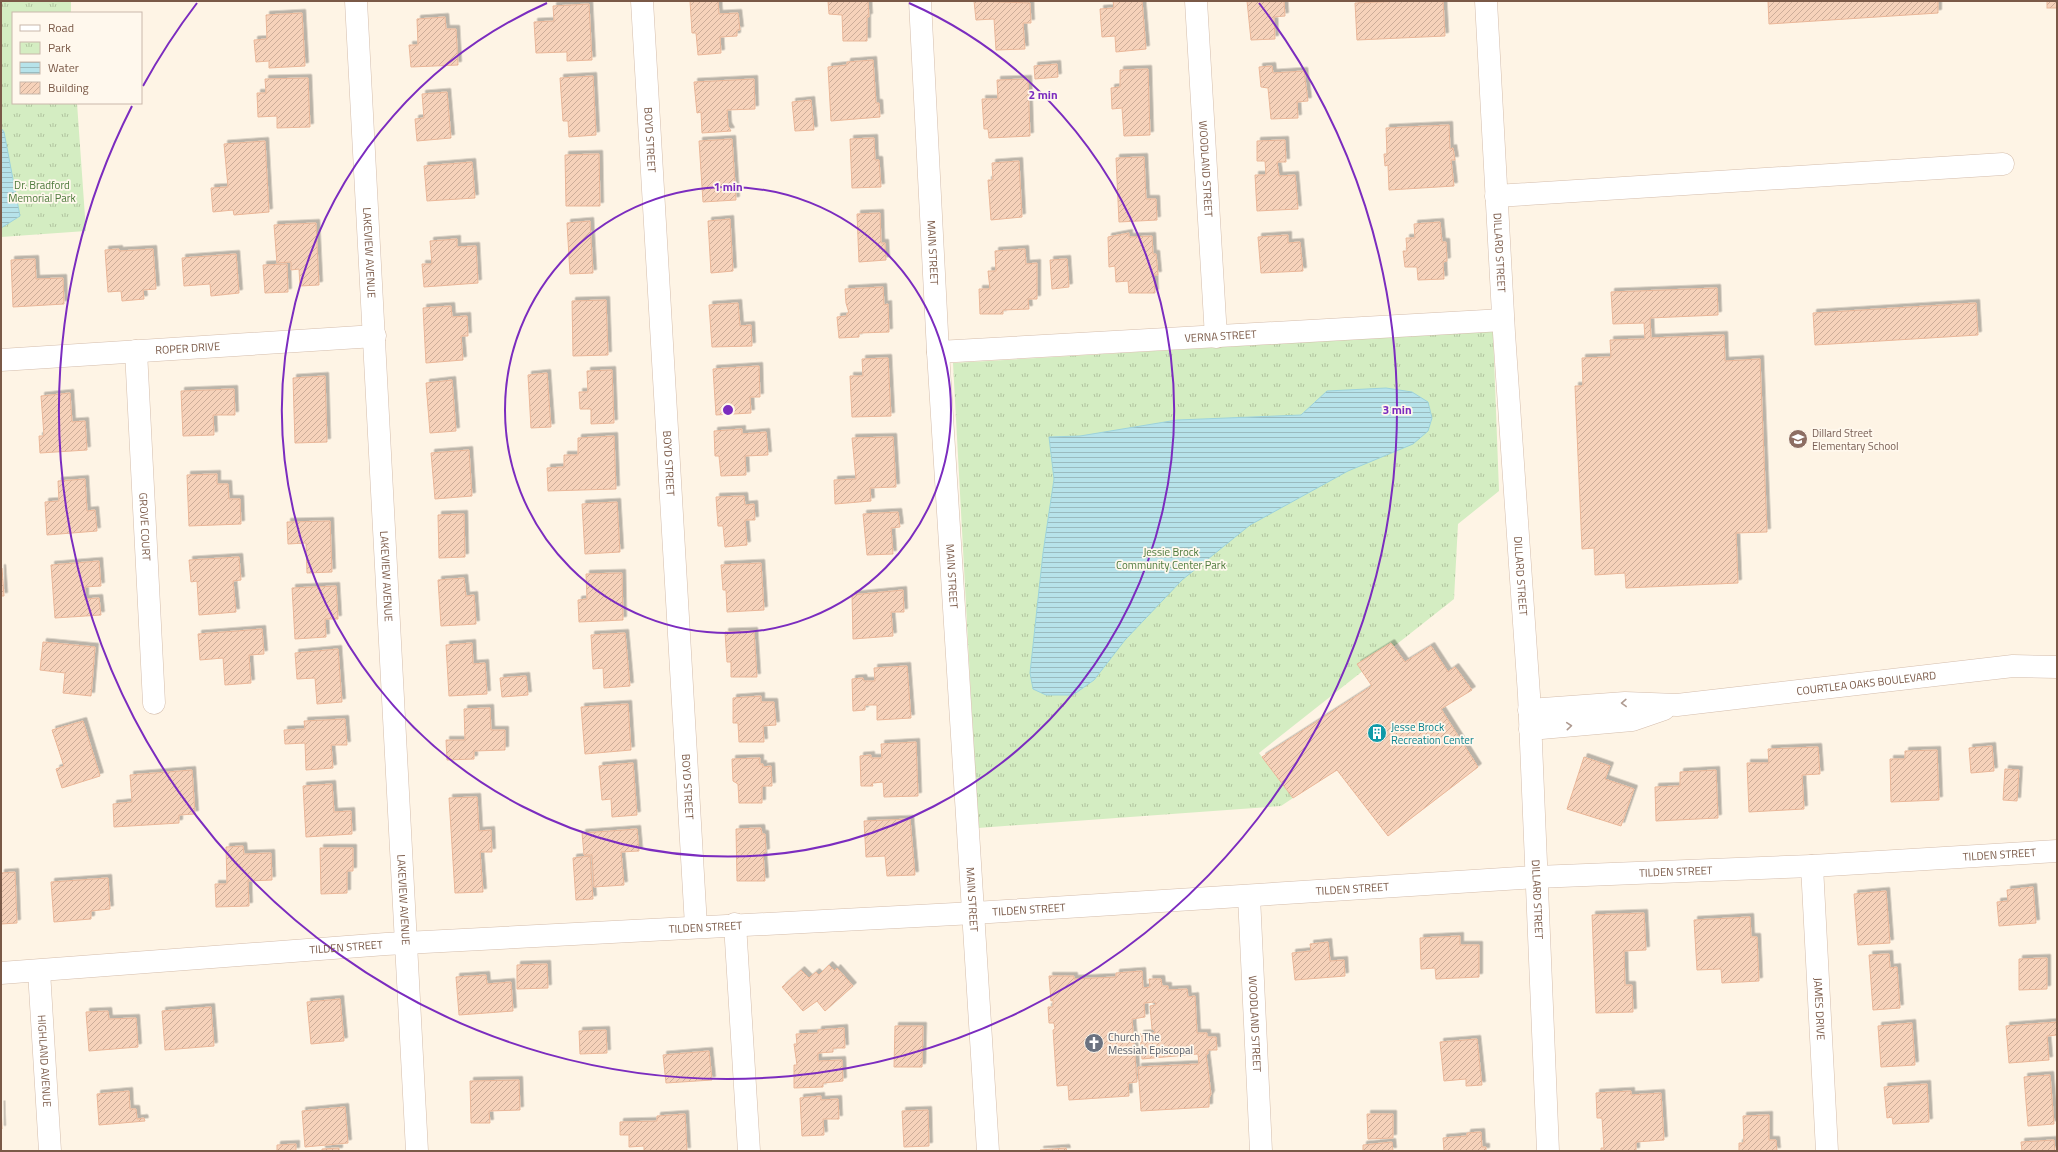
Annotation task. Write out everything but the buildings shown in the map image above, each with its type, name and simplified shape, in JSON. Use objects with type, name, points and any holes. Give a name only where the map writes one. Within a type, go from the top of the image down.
[{"type":"street","name":"LAKEVIEW AVENUE","points":[[356,1],[375,336],[405,944],[417,1151]]},
{"type":"street","name":"BOYD STREET","points":[[642,1],[696,926]]},
{"type":"street","name":"MAIN STREET","points":[[920,1],[938,352],[988,1151]]},
{"type":"street","name":"WOODLAND STREET","points":[[1196,1],[1216,337]]},
{"type":"street","name":"DILLARD STREET","points":[[1486,1],[1503,320],[1530,720],[1548,1151]]},
{"type":"street","points":[[1496,196],[2003,164]]},
{"type":"street","name":"VERNA STREET","points":[[938,352],[1503,320]]},
{"type":"street","name":"ROPER DRIVE","points":[[1,360],[375,336]]},
{"type":"street","name":"GROVE COURT","points":[[136,351],[154,703]]},
{"type":"street","name":"COURTLEA OAKS BOULEVARD","points":[[1530,720],[1632,720],[1677,705],[2013,666],[2057,667]]},
{"type":"street","name":"TILDEN STREET","points":[[1,973],[405,944],[696,926],[974,913],[1536,877],[1812,866],[2057,851]]},
{"type":"street","name":"JAMES DRIVE","points":[[1812,866],[1827,1151]]},
{"type":"street","name":"WOODLAND STREET","points":[[1249,896],[1261,1151]]},
{"type":"street","points":[[735,924],[749,1151]]},
{"type":"street","name":"HIGHLAND AVENUE","points":[[39,971],[50,1151]]},
{"type":"green space","name":"Dr. Bradford Memorial Park","points":[[1,1],[71,1],[71,12],[12,12],[12,104],[77,104],[86,231],[1,237]]},
{"type":"green space","name":"Jessie Brock Community Center Park","points":[[1493,331],[1499,491],[1458,524],[1454,599],[1259,753],[1293,798],[1281,806],[978,828],[953,363]]},
{"type":"water","points":[[1,128],[4,132],[20,216],[1,228]]},
{"type":"water","points":[[1386,388],[1412,392],[1428,402],[1432,418],[1428,431],[1413,444],[1348,471],[1250,525],[1182,580],[1125,640],[1094,680],[1073,695],[1046,695],[1033,689],[1030,673],[1043,553],[1054,479],[1049,437],[1080,436],[1177,420],[1301,415],[1327,391]]},
{"type":"place","name":"Dillard Street Elementary School","points":[[1798,439]]},
{"type":"place","name":"Jesse Brock Recreation Center","points":[[1377,733]]},
{"type":"place","name":"Church The Messiah Episcopal","points":[[1094,1043]]}]
